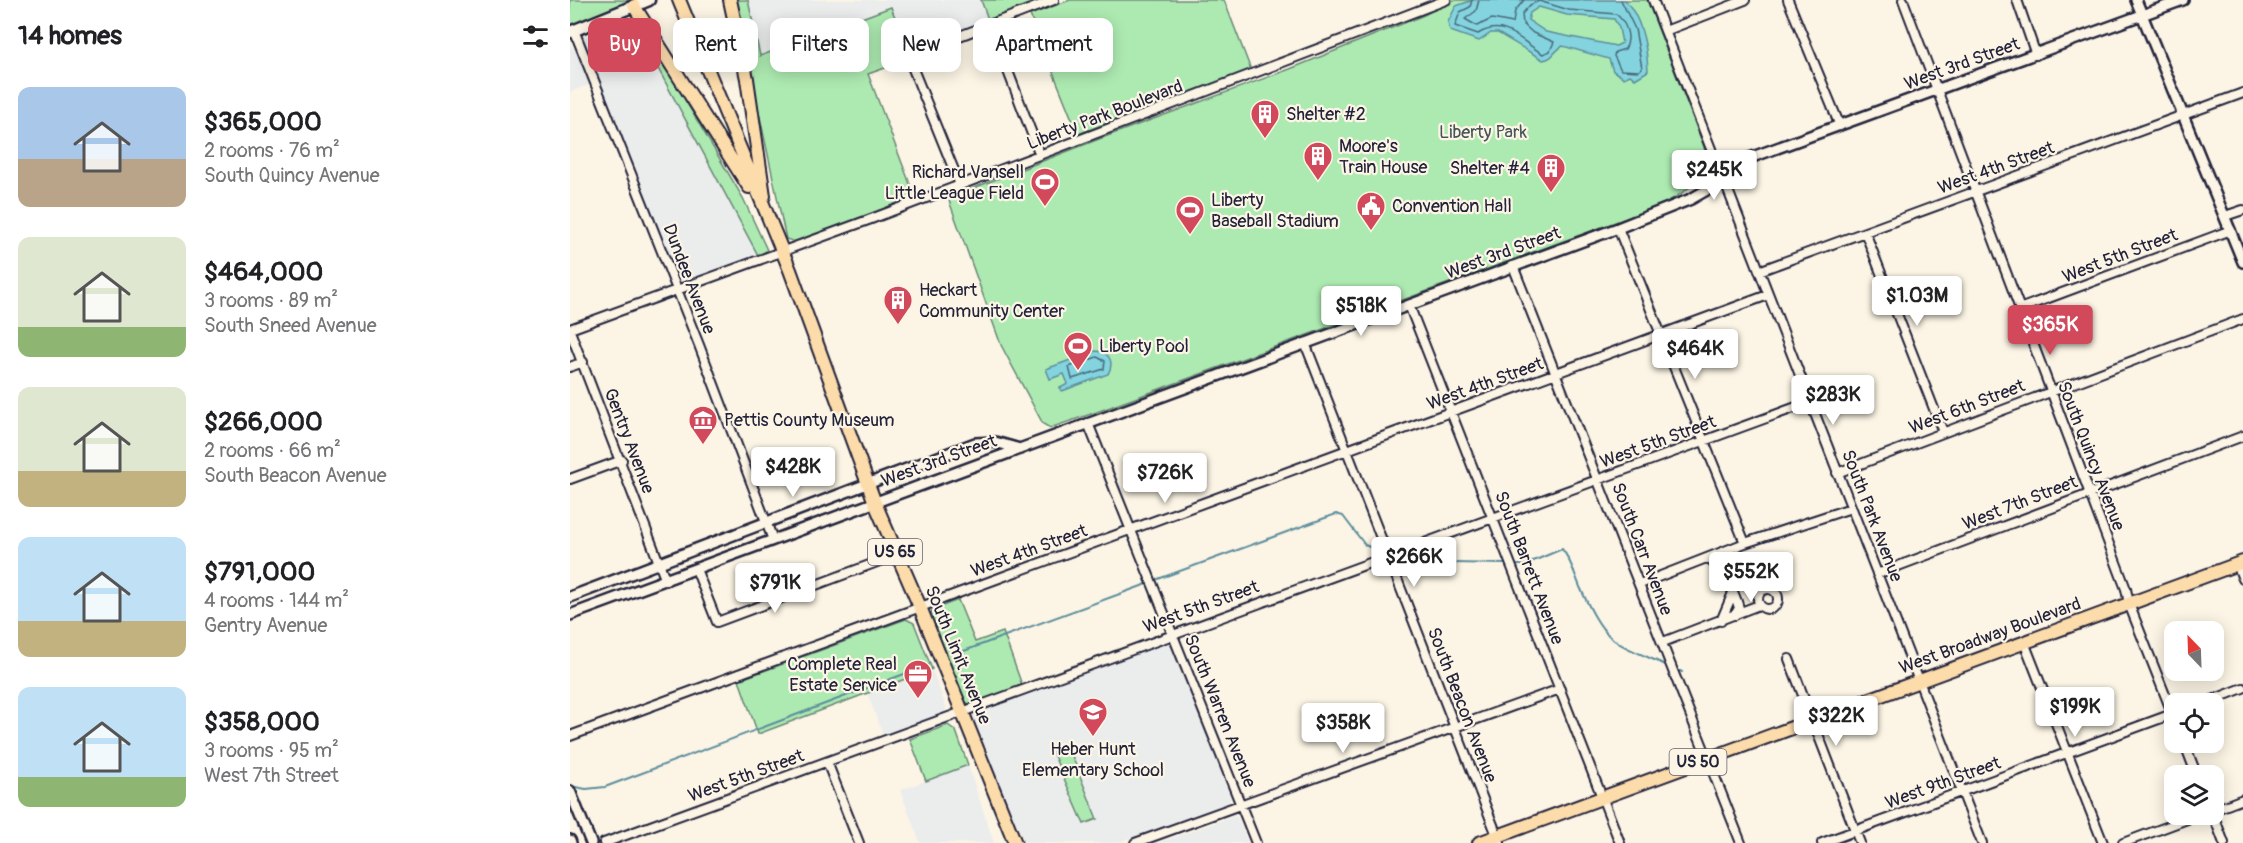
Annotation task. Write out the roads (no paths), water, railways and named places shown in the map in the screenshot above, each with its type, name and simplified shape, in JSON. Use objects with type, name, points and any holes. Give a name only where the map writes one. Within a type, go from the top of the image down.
[{"type":"highway","name":"US 65","points":[[679,0],[767,215]]},
{"type":"highway","points":[[730,0],[747,79],[767,215]]},
{"type":"highway","points":[[634,6],[767,215]]},
{"type":"highway","name":"South Limit Avenue","points":[[767,215],[783,251],[867,484],[920,607],[1013,842]]},
{"type":"highway","name":"West Broadway Boulevard","points":[[1479,843],[1498,840],[1602,798],[2240,563]]},
{"type":"main road","points":[[572,31],[649,0]]},
{"type":"street","points":[[1006,18],[1054,0]]},
{"type":"street","name":"Liberty Park Boulevard","points":[[570,330],[1040,155],[1446,0]]},
{"type":"street","name":"South Park Avenue","points":[[1653,0],[1982,843]]},
{"type":"street","points":[[1665,31],[1745,0]]},
{"type":"street","points":[[1788,0],[1840,126]]},
{"type":"street","name":"South Quincy Avenue","points":[[1903,0],[2126,590],[2129,604],[2165,693]]},
{"type":"street","points":[[2017,0],[2036,55]]},
{"type":"street","points":[[2136,0],[2243,262]]},
{"type":"street","name":"West 3rd Street","points":[[570,615],[1618,228],[1691,199],[1747,159],[2183,0]]},
{"type":"street","name":"Dundee Avenue","points":[[572,31],[678,290],[773,540]]},
{"type":"street","points":[[960,185],[911,64],[913,55],[973,31]]},
{"type":"street","points":[[1008,72],[1040,155]]},
{"type":"street","name":"West 4th Street","points":[[1759,270],[2243,93]]},
{"type":"street","points":[[2225,216],[2243,210]]},
{"type":"street","points":[[1618,228],[1745,543]]},
{"type":"street","name":"West 5th Street","points":[[2019,309],[2231,230]]},
{"type":"street","points":[[1865,232],[1943,432]]},
{"type":"street","name":"South Carr Avenue","points":[[1513,266],[1741,843]]},
{"type":"street","name":"West 4th Street","points":[[570,736],[1768,296]]},
{"type":"street","name":"South Barrett Avenue","points":[[1409,305],[1620,843]]},
{"type":"street","name":"West 6th Street","points":[[1837,472],[2243,319]]},
{"type":"street","name":"Gentry Avenue","points":[[570,330],[660,562]]},
{"type":"street","name":"South Beacon Avenue","points":[[1305,343],[1498,840]]},
{"type":"street","points":[[570,367],[583,362]]},
{"type":"street","name":"West 5th Street","points":[[604,843],[1173,633],[1810,402]]},
{"type":"street","name":"South Warren Avenue","points":[[1088,423],[1256,843]]},
{"type":"street","name":"West 7th Street","points":[[1876,574],[2243,436]]},
{"type":"street","name":"West 3rd Street","points":[[570,597],[975,443],[995,442],[1020,449]]},
{"type":"street","points":[[570,479],[622,460]]},
{"type":"street","points":[[1640,584],[1745,543],[1851,508]]},
{"type":"street","points":[[1722,572],[1726,551]]},
{"type":"street","points":[[696,569],[717,622],[896,555]]},
{"type":"street","points":[[1707,558],[1722,572],[1732,595],[1737,599],[1739,608],[1734,616]]},
{"type":"street","points":[[660,562],[666,580]]},
{"type":"street","points":[[2240,563],[2243,579]]},
{"type":"street","points":[[1721,621],[1732,595]]},
{"type":"street","points":[[1663,642],[1734,616],[1759,604]]},
{"type":"street","points":[[2024,642],[2103,843]]},
{"type":"street","points":[[1789,659],[1860,843]]},
{"type":"street","points":[[2224,695],[2243,688]]},
{"type":"street","points":[[1135,843],[1560,689]]},
{"type":"street","name":"West 9th Street","points":[[1822,843],[2164,719]]},
{"type":"street","points":[[828,762],[860,843]]},
{"type":"street","points":[[570,791],[591,843]]},
{"type":"street","points":[[2224,806],[2243,799]]},
{"type":"street","points":[[2123,843],[2171,825]]},
{"type":"street","points":[[2217,825],[2224,843]]},
{"type":"water","points":[[1473,0],[1625,0],[1636,16],[1643,33],[1648,71],[1635,79],[1630,75],[1624,78],[1613,71],[1609,59],[1563,46],[1550,58],[1543,60],[1498,33],[1491,33],[1479,41],[1450,31],[1448,22],[1456,6]],"holes":[[[1539,7],[1567,15],[1614,19],[1619,28],[1622,43],[1616,46],[1546,32],[1528,20],[1530,13]]]},
{"type":"water","name":"Liberty Pool","points":[[1095,351],[1104,353],[1111,361],[1108,374],[1062,391],[1060,388],[1068,384],[1064,374],[1050,379],[1046,369]]},
{"type":"waterway","points":[[1158,579],[1336,514],[1343,516],[1365,545],[1381,552]]},
{"type":"waterway","points":[[1518,565],[1524,565],[1562,549],[1589,606],[1604,630],[1621,645],[1666,665]]},
{"type":"waterway","points":[[1396,559],[1403,562],[1505,564]]},
{"type":"waterway","points":[[953,655],[1147,584]]},
{"type":"waterway","points":[[570,786],[586,789],[605,787],[928,665]]},
{"type":"place","name":"Shelter #2","points":[[1265,140]]},
{"type":"place","name":"Moore's Train House","points":[[1318,182]]},
{"type":"place","name":"Shelter #4","points":[[1551,194]]},
{"type":"place","name":"Richard Vansell Little League Field","points":[[1045,208]]},
{"type":"place","name":"Convention Hall","points":[[1371,232]]},
{"type":"place","name":"Liberty Baseball Stadium","points":[[1190,236]]},
{"type":"place","name":"Heckart Community Center","points":[[898,326]]},
{"type":"place","name":"Liberty Pool","points":[[1078,372]]},
{"type":"place","name":"Pettis County Museum","points":[[703,446]]},
{"type":"place","name":"Complete Real Estate Service","points":[[918,700]]},
{"type":"place","name":"Heber Hunt Elementary School","points":[[1093,738]]},
{"type":"park label","name":"Liberty Park","points":[[1483,132]]}]
